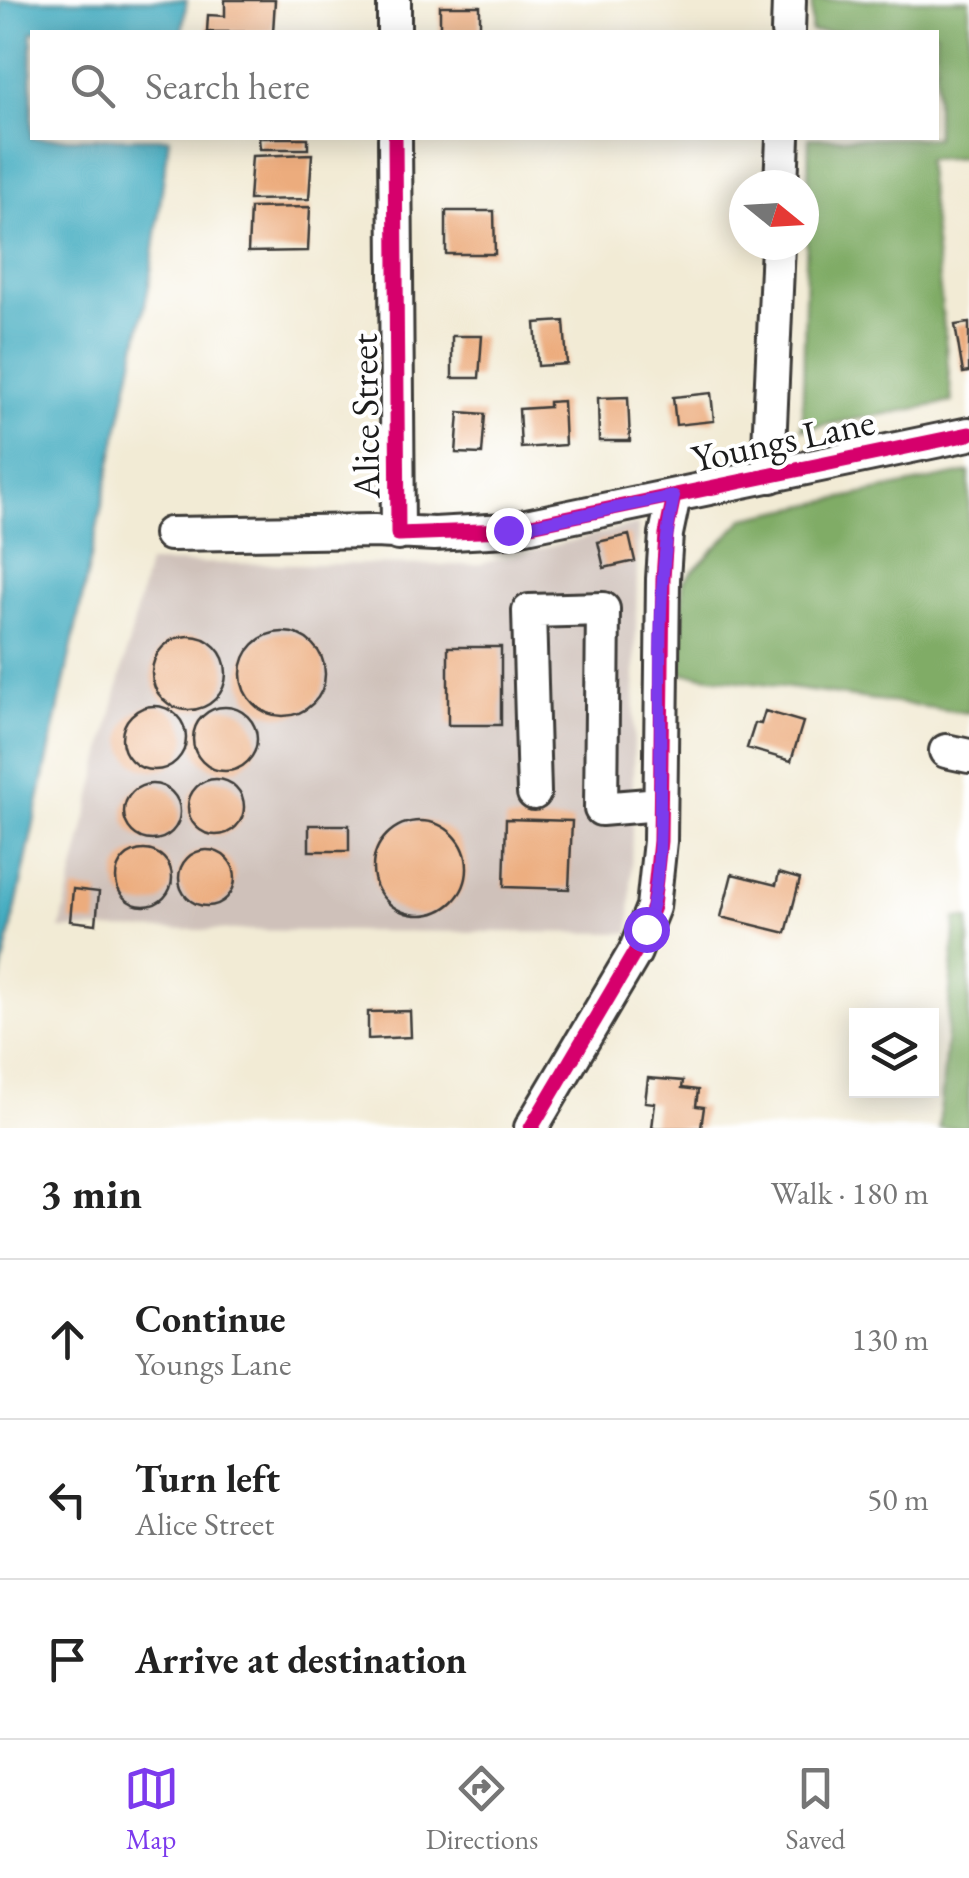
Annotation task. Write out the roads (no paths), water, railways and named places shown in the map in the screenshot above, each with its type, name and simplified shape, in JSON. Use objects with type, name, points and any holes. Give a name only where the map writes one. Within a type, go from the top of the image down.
[{"type":"street","points":[[394,0],[394,30]]},
{"type":"street","points":[[788,30],[790,0]]},
{"type":"street","name":"Alice Street","points":[[395,140],[398,534],[508,530],[674,496]]},
{"type":"street","points":[[782,170],[783,140]]},
{"type":"street","points":[[771,476],[768,448],[777,260]]},
{"type":"street","name":"Youngs Lane","points":[[531,1128],[646,929],[656,881],[663,579],[674,496],[969,434]]},
{"type":"street","points":[[170,534],[398,534]]},
{"type":"street","points":[[534,793],[529,612],[603,608],[601,809],[660,804]]},
{"type":"water","points":[[0,0],[187,0],[182,30],[30,30],[30,140],[169,140],[149,286],[0,982]]}]
